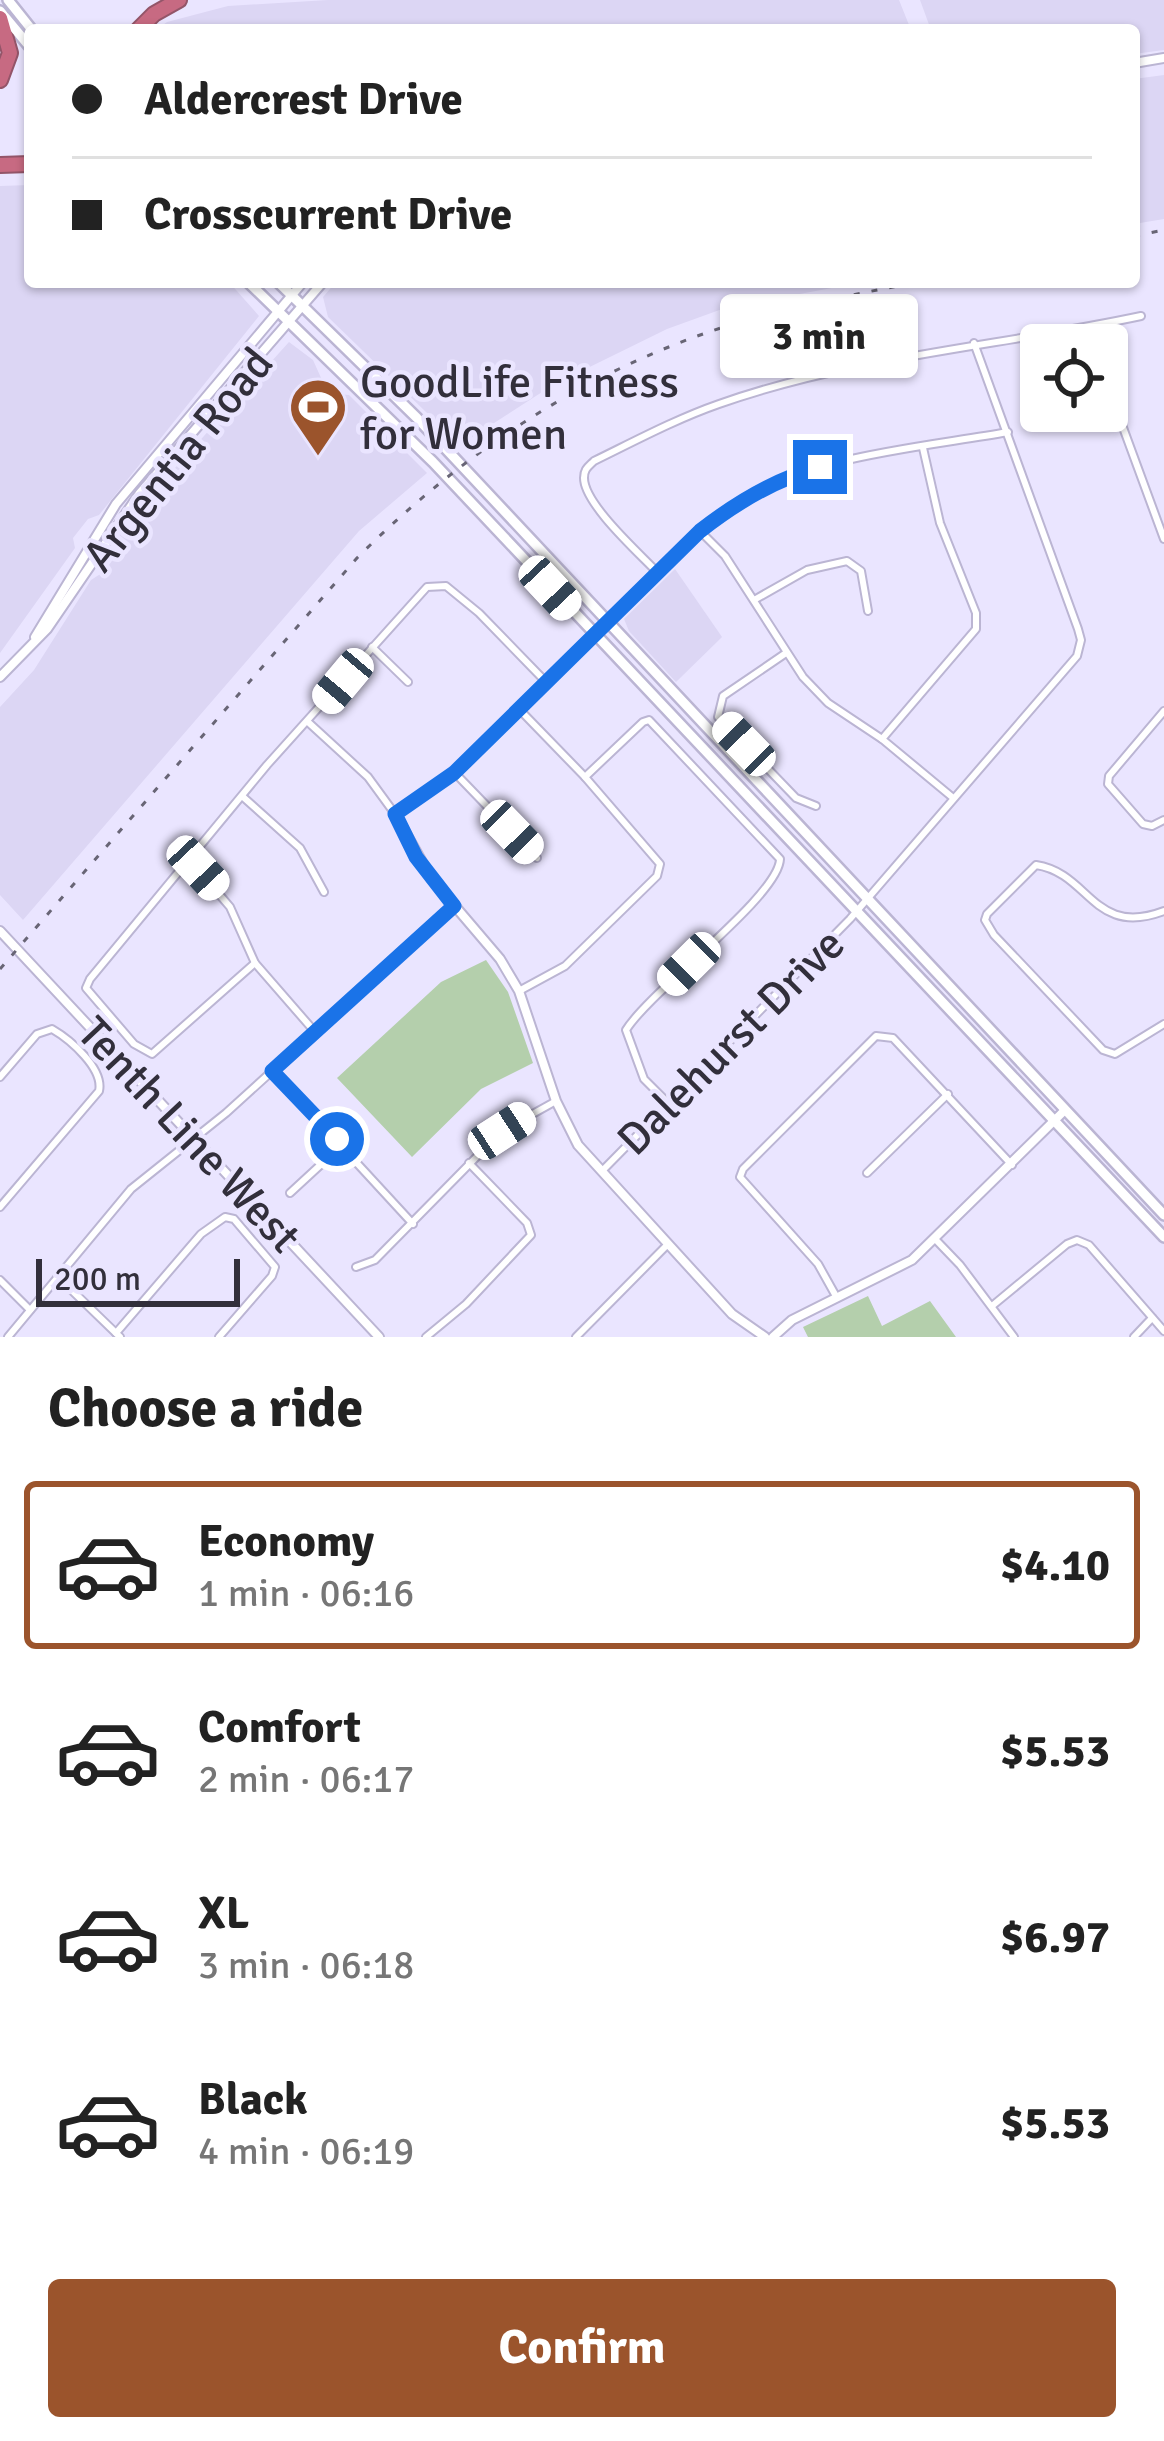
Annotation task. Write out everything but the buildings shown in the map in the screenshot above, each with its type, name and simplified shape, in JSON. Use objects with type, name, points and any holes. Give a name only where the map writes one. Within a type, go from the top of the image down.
[{"type":"highway","points":[[144,24],[179,0]]},
{"type":"highway","points":[[0,15],[10,53],[0,80]]},
{"type":"main road","points":[[0,15],[24,41]]},
{"type":"main road","points":[[254,288],[434,462],[1164,1237]]},
{"type":"main road","points":[[284,288],[417,418],[1164,1215]]},
{"type":"street","name":"Argentia Road","points":[[0,677],[34,638],[116,504],[297,288]]},
{"type":"street","name":"Argentia Road","points":[[34,638],[47,629],[140,493],[318,288]]},
{"type":"street","points":[[1105,324],[1141,316]]},
{"type":"street","points":[[657,572],[607,520],[585,485],[585,473],[594,461],[738,398],[812,377],[1020,337]]},
{"type":"street","points":[[395,814],[454,773],[700,531],[742,500],[820,467],[1007,432],[974,343]]},
{"type":"street","name":"Dalehurst Drive","points":[[602,1171],[857,911],[1080,648],[1078,629],[1007,432]]},
{"type":"street","points":[[1125,432],[1164,539]]},
{"type":"street","points":[[882,739],[976,628],[976,613],[940,523],[923,448]]},
{"type":"street","points":[[700,531],[725,556],[786,652],[828,703],[882,739],[952,797]]},
{"type":"street","points":[[754,600],[807,570],[848,561],[861,571],[868,611]]},
{"type":"street","points":[[255,963],[152,1054],[134,1044],[88,995],[87,982],[189,859],[427,587],[446,586],[545,682]]},
{"type":"street","points":[[372,647],[408,682]]},
{"type":"street","points":[[786,652],[723,696],[718,717],[796,798],[816,806]]},
{"type":"street","points":[[519,709],[658,858],[659,871],[565,967],[519,991]]},
{"type":"street","points":[[1164,711],[1109,776],[1108,784],[1143,824],[1152,826],[1164,820]]},
{"type":"street","points":[[585,777],[650,720],[780,859],[780,869],[749,905],[626,1030],[644,1079],[668,1103]]},
{"type":"street","points":[[308,722],[368,778],[395,814],[416,857],[500,959],[519,991],[556,1101],[578,1145],[732,1314],[769,1337],[792,1320],[900,1268],[936,1240],[1065,1110]]},
{"type":"street","points":[[454,773],[537,858]]},
{"type":"street","points":[[242,796],[300,848],[324,892]]},
{"type":"street","points":[[189,859],[230,907],[255,963],[315,1032]]},
{"type":"street","points":[[1164,911],[1135,920],[1106,913],[1049,867],[1036,865],[985,920],[1109,1054],[1164,1024]]},
{"type":"street","points":[[8,1337],[130,1190],[272,1071],[454,906]]},
{"type":"street","name":"Tenth Line West","points":[[0,931],[380,1337]]},
{"type":"street","points":[[0,1077],[37,1034],[52,1029],[98,1073],[102,1084],[0,1207]]},
{"type":"street","points":[[837,1298],[808,1252],[740,1177],[743,1168],[876,1036],[893,1038],[1012,1165]]},
{"type":"street","points":[[272,1071],[413,1224]]},
{"type":"street","points":[[867,1173],[948,1094]]},
{"type":"street","points":[[356,1267],[375,1260],[502,1131],[556,1101]]},
{"type":"street","points":[[290,1193],[342,1145]]},
{"type":"street","points":[[426,1337],[466,1304],[530,1235],[526,1223],[469,1163]]},
{"type":"street","points":[[57,1276],[118,1335],[201,1234],[225,1216],[234,1219],[275,1267],[219,1337]]},
{"type":"street","points":[[936,1240],[1014,1337]]},
{"type":"street","points":[[992,1306],[1077,1240],[1089,1245],[1164,1331]]},
{"type":"street","points":[[576,1337],[668,1244]]},
{"type":"street","points":[[0,1280],[29,1310]]},
{"type":"street","points":[[1134,1337],[1152,1318]]},
{"type":"shaded area","points":[[328,0],[899,0],[909,24],[164,24],[228,6]]},
{"type":"shaded area","points":[[920,0],[1164,0],[1164,50],[1140,53],[1140,24],[929,24]]},
{"type":"shaded area","points":[[1164,75],[1164,219],[1140,223],[1140,78]]},
{"type":"shaded area","points":[[24,185],[24,288],[234,288],[259,316],[99,515],[88,519],[73,538],[75,548],[0,653],[0,186]]},
{"type":"shaded area","points":[[331,288],[832,288],[725,308],[667,329],[553,385],[460,445],[328,317],[323,297]]},
{"type":"shaded area","points":[[289,342],[313,360],[322,380],[337,394],[349,395],[427,473],[359,531],[23,920],[0,895],[0,707],[34,670],[91,580],[105,571],[122,546],[119,536],[137,510]]},
{"type":"shaded area","points":[[675,569],[722,637],[676,682],[629,631],[624,619]]},
{"type":"green space","points":[[486,960],[508,992],[533,1063],[481,1089],[412,1157],[337,1078],[441,982]]},
{"type":"green space","points":[[868,1296],[882,1326],[930,1301],[956,1337],[808,1337],[803,1327]]},
{"type":"railway","points":[[1140,235],[1164,230]]},
{"type":"railway","points":[[0,969],[357,558],[440,483],[530,419],[626,365],[730,325],[889,288]]},
{"type":"place","name":"GoodLife Fitness for Women","points":[[318,458]]},
{"type":"route","points":[[337,1139],[272,1071],[454,906],[416,857],[395,814],[454,773],[700,531],[742,500],[820,467]]}]
